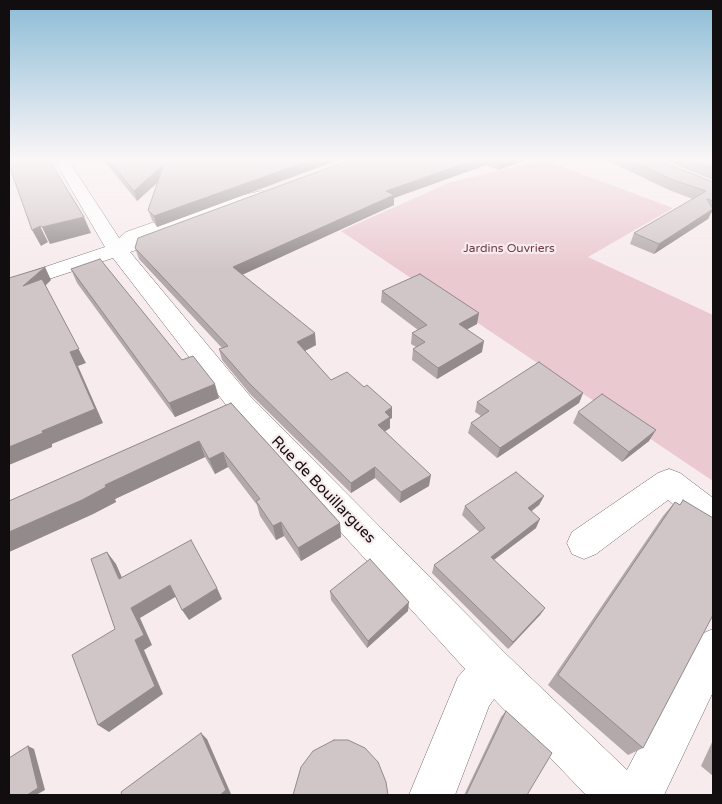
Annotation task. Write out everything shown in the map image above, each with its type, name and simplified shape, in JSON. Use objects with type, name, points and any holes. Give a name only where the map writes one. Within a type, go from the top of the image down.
[{"type":"street","name":"Rue de Bouillargues","points":[[83,196],[117,250],[227,408],[619,795]]},
{"type":"street","points":[[9,286],[117,250],[262,196]]},
{"type":"street","points":[[584,543],[669,482],[713,517]]},
{"type":"street","points":[[640,795],[713,649]]},
{"type":"street","points":[[432,795],[473,692],[493,669]]},
{"type":"green space","name":"Jardins Ouvriers","points":[[421,196],[639,196],[673,208],[588,257],[713,315],[713,481],[341,231]]},
{"type":"building","points":[[20,196],[71,196],[84,217],[40,226],[32,230]]},
{"type":"building","points":[[153,196],[212,196],[154,216],[148,210]]},
{"type":"building","points":[[253,196],[393,196],[233,267],[315,333],[297,342],[331,380],[347,372],[364,387],[367,385],[392,407],[385,412],[390,417],[378,425],[431,475],[401,492],[375,467],[351,483],[249,383],[219,349],[228,346],[135,248],[138,238]]},
{"type":"building","points":[[698,196],[713,196],[713,201],[707,199],[713,209],[659,244],[634,233]]},
{"type":"building","points":[[100,259],[182,360],[193,356],[215,384],[169,403],[71,269]]},
{"type":"building","points":[[45,267],[23,286],[42,279],[79,349],[70,352],[95,409],[9,447],[9,278]]},
{"type":"building","points":[[420,274],[479,313],[459,324],[484,341],[438,368],[413,349],[425,342],[412,333],[427,325],[382,291]]},
{"type":"building","points":[[539,362],[583,393],[500,448],[471,423],[489,411],[477,402]]},
{"type":"building","points":[[602,394],[656,430],[629,452],[578,412]]},
{"type":"building","points":[[231,403],[340,523],[298,548],[281,522],[273,526],[256,501],[260,499],[223,452],[209,459],[199,441],[105,485],[106,487],[82,500],[9,532],[9,501]]},
{"type":"building","points":[[516,472],[544,496],[528,508],[540,519],[491,557],[545,608],[513,642],[434,565],[485,528],[465,506]]},
{"type":"building","points":[[683,500],[713,518],[713,615],[643,748],[558,675],[675,502],[680,505]]},
{"type":"building","points":[[191,540],[217,588],[182,610],[170,585],[131,608],[144,635],[135,640],[155,686],[98,725],[72,655],[115,629],[91,559],[107,552],[119,579]]},
{"type":"building","points":[[370,559],[409,602],[368,641],[330,591]]},
{"type":"building","points":[[506,711],[552,753],[527,795],[466,795]]},
{"type":"building","points":[[201,733],[226,790],[220,795],[122,795],[121,792]]},
{"type":"building","points":[[334,740],[348,740],[365,748],[378,762],[386,782],[388,795],[293,795],[301,767],[313,751]]},
{"type":"building","points":[[28,746],[38,788],[27,795],[9,795],[9,758]]}]
